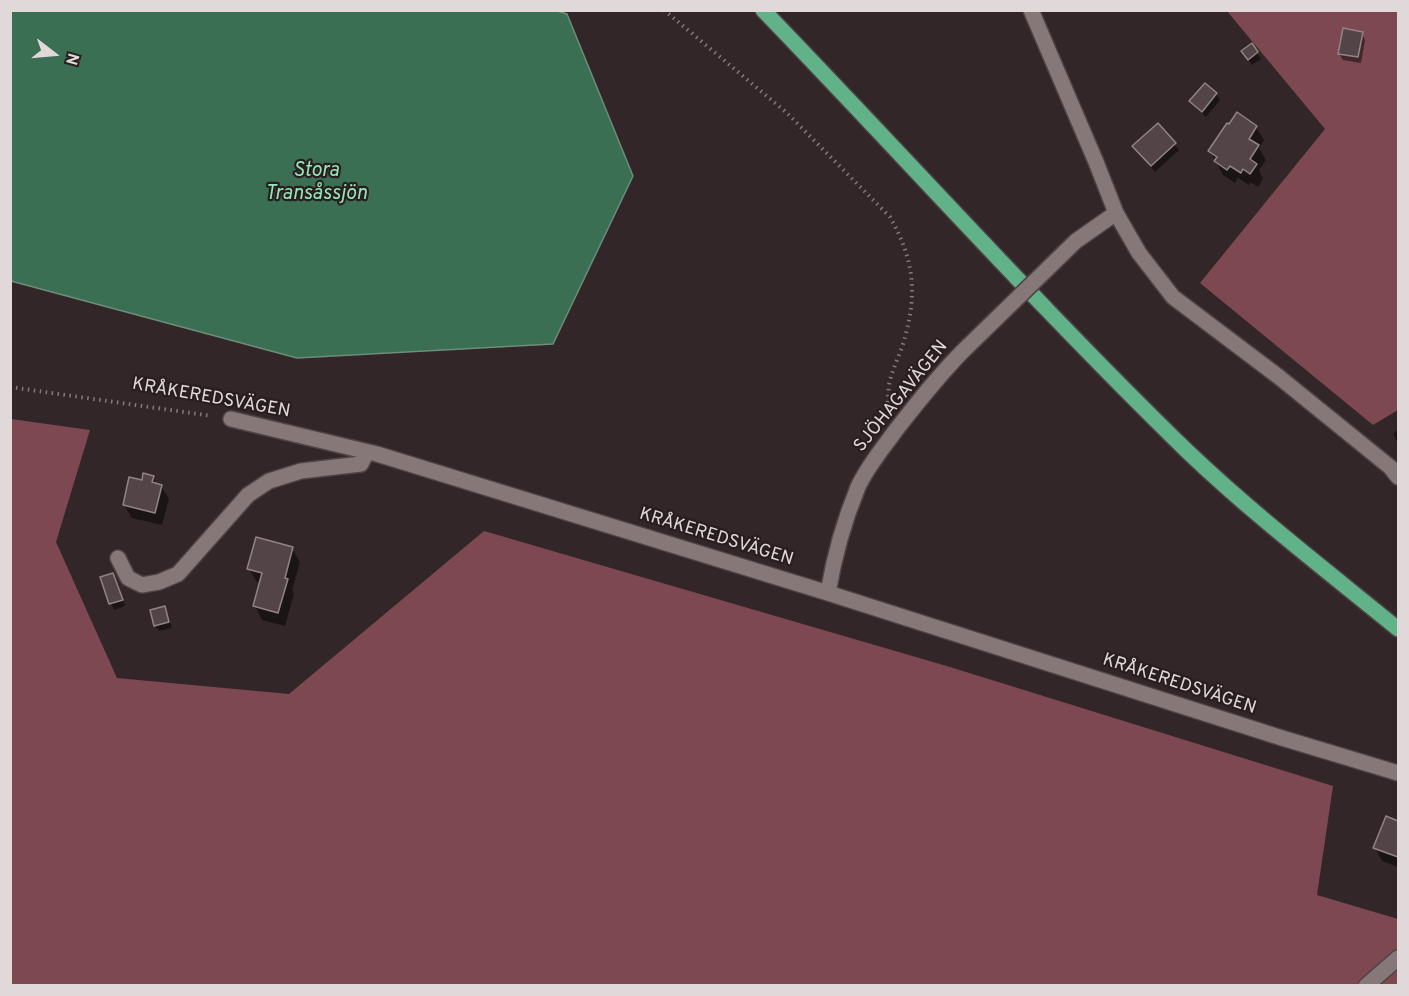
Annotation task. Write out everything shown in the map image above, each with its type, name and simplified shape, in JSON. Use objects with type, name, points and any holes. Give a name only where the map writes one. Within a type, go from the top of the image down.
[{"type":"main road","points":[[762,10],[1055,319],[1189,453],[1285,537],[1398,629]]},
{"type":"street","points":[[1031,10],[1116,213],[1139,253],[1173,297],[1279,377],[1398,477]]},
{"type":"street","name":"SJÖHAGAVÄGEN","points":[[828,593],[835,552],[859,486],[883,448],[940,374],[1076,241],[1116,213]]},
{"type":"street","name":"KRÅKEREDSVÄGEN","points":[[231,418],[367,452],[828,593],[1398,773]]},
{"type":"street","points":[[118,558],[128,578],[142,585],[159,582],[178,574],[248,495],[269,481],[301,471],[361,464],[367,452]]},
{"type":"street","points":[[1366,986],[1398,958]]},
{"type":"path","points":[[664,10],[787,113],[890,217],[902,238],[911,268],[912,301],[905,336],[889,384],[887,410],[902,423]]},
{"type":"path","name":"KRÅKEREDSVÄGEN","points":[[10,387],[231,418]]},
{"type":"shaded area","points":[[1227,11],[1398,11],[1398,410],[1373,425],[1200,283],[1325,129]]},
{"type":"shaded area","points":[[11,419],[90,430],[56,542],[117,678],[289,694],[484,531],[950,667],[1333,786],[1317,895],[1398,919],[1398,986],[11,986]]},
{"type":"water","name":"Stora Transåssjön","points":[[10,11],[557,11],[567,14],[633,176],[553,344],[297,358],[11,281]]},
{"type":"building","points":[[1343,28],[1363,32],[1358,57],[1338,54]]},
{"type":"building","points":[[1252,43],[1258,52],[1248,60],[1241,51]]},
{"type":"building","points":[[1205,83],[1217,93],[1202,112],[1189,101]]},
{"type":"building","points":[[1237,112],[1257,126],[1249,139],[1259,145],[1250,159],[1257,164],[1250,174],[1243,169],[1241,173],[1230,166],[1227,170],[1214,161],[1217,157],[1208,151]]},
{"type":"building","points":[[1158,123],[1176,143],[1151,166],[1132,146]]},
{"type":"building","points":[[143,473],[154,476],[152,482],[162,485],[155,513],[123,505],[129,477],[142,480]]},
{"type":"building","points":[[256,537],[293,547],[285,578],[288,579],[278,613],[253,606],[262,573],[247,569]]},
{"type":"building","points":[[113,573],[123,600],[109,604],[100,577]]},
{"type":"building","points":[[165,606],[169,622],[154,626],[150,610]]},
{"type":"building","points":[[1386,816],[1398,821],[1398,857],[1373,848]]}]
